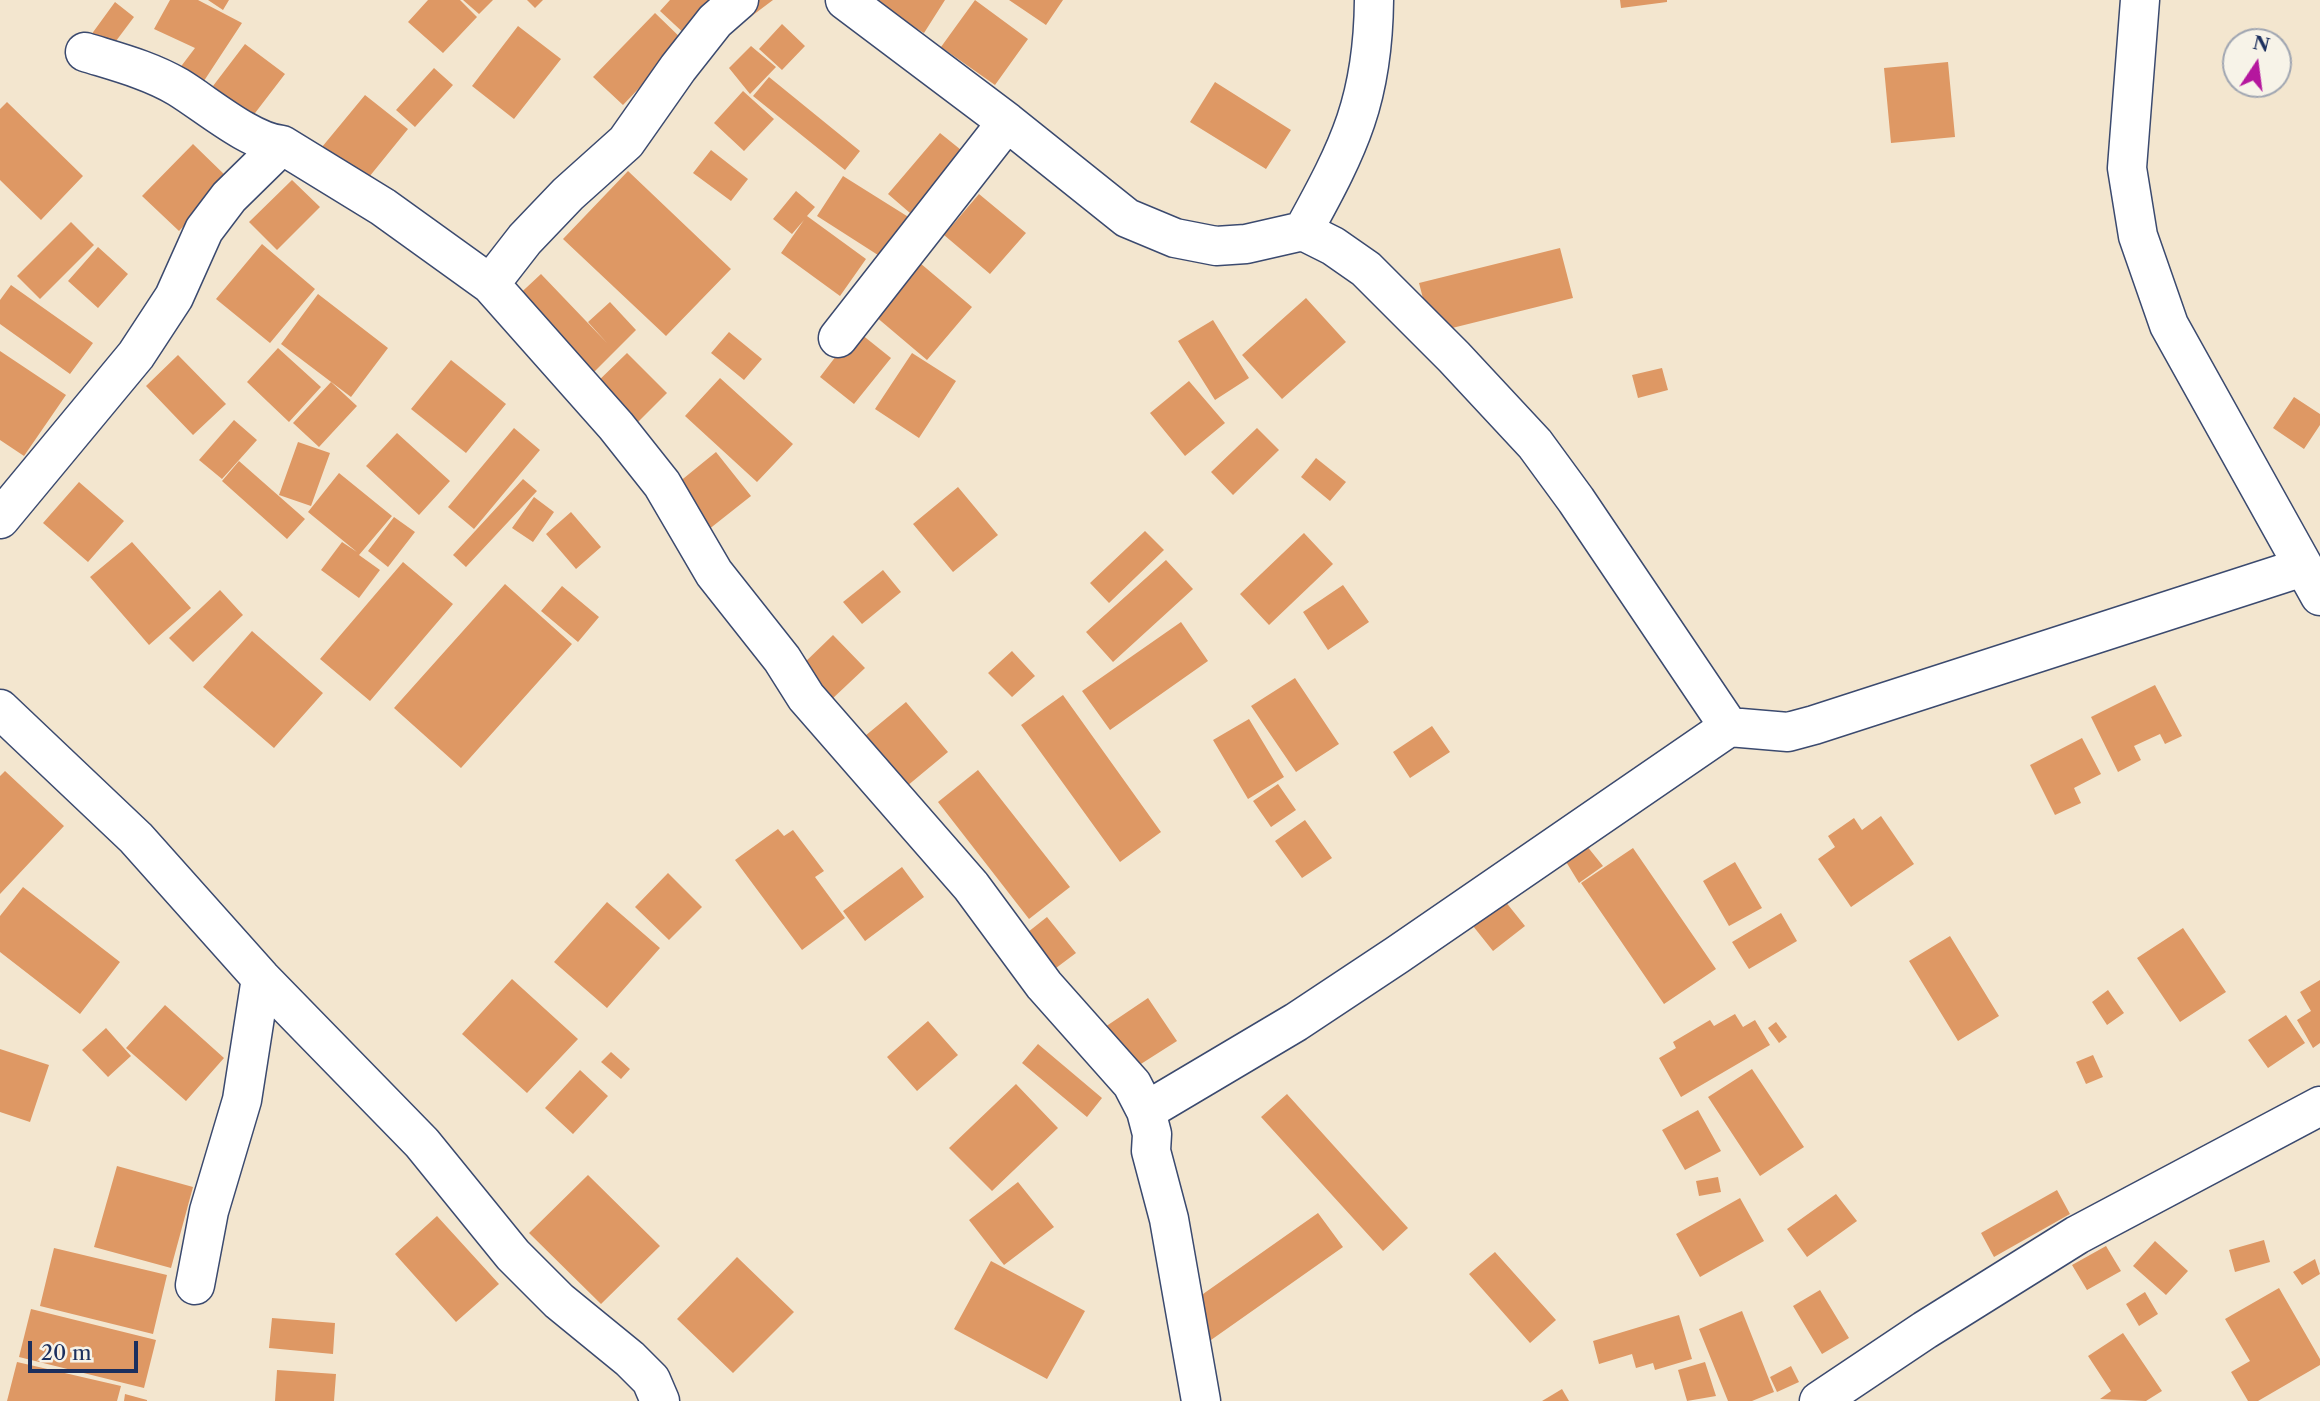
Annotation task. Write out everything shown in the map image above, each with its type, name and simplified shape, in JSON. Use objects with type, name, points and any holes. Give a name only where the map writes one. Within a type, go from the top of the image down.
[{"type":"street","points":[[490,284],[525,239],[559,203],[626,142],[678,68],[715,22],[739,0]]},
{"type":"street","points":[[845,0],[1007,122],[1127,218],[1175,237],[1216,246],[1246,244],[1303,231],[1333,246],[1366,269],[1454,356],[1535,443],[1576,499],[1729,727]]},
{"type":"street","points":[[1303,231],[1355,131],[1367,84],[1374,0]]},
{"type":"street","points":[[1146,1111],[1296,1022],[1397,956],[1729,727],[1788,732],[2311,582],[2169,325],[2138,236],[2127,169],[2140,0]]},
{"type":"street","points":[[85,52],[159,77],[251,133],[273,144],[282,145],[383,206],[490,284],[654,475],[714,573],[782,659],[806,696],[971,886],[1044,985],[1132,1084],[1146,1111],[1152,1134],[1151,1151],[1169,1219],[1201,1401]]},
{"type":"street","points":[[838,338],[1007,122]]},
{"type":"street","points":[[0,519],[136,355],[174,297],[204,230],[229,197],[282,145]]},
{"type":"street","points":[[0,709],[136,838],[261,978],[422,1143],[513,1255],[559,1301],[630,1359],[650,1380],[660,1401]]},
{"type":"street","points":[[195,1286],[209,1211],[242,1100],[261,978]]},
{"type":"street","points":[[1819,1401],[1925,1330],[2077,1235],[2320,1106]]},
{"type":"building","points":[[170,0],[198,0],[242,23],[198,90],[176,73],[195,48],[154,29]]},
{"type":"building","points":[[208,0],[229,0],[223,10]]},
{"type":"building","points":[[428,0],[460,0],[477,17],[443,53],[408,22]]},
{"type":"building","points":[[463,0],[493,0],[479,14]]},
{"type":"building","points":[[527,0],[543,0],[535,8]]},
{"type":"building","points":[[670,0],[724,0],[688,37],[660,11]]},
{"type":"building","points":[[742,0],[773,0],[753,15]]},
{"type":"building","points":[[870,0],[945,0],[924,33]]},
{"type":"building","points":[[975,0],[1028,39],[995,85],[941,47]]},
{"type":"building","points":[[1009,0],[1063,0],[1046,25]]},
{"type":"building","points":[[1620,0],[1667,0],[1667,2],[1621,8]]},
{"type":"building","points":[[115,2],[134,17],[110,49],[91,35]]},
{"type":"building","points":[[655,13],[684,41],[623,105],[593,77]]},
{"type":"building","points":[[782,24],[805,46],[782,70],[759,49]]},
{"type":"building","points":[[518,26],[561,59],[514,119],[472,86]]},
{"type":"building","points":[[245,44],[285,74],[252,117],[213,86]]},
{"type":"building","points":[[751,46],[776,67],[750,94],[729,68]]},
{"type":"building","points":[[1948,62],[1955,137],[1891,143],[1884,68]]},
{"type":"building","points":[[434,68],[453,85],[415,127],[396,110]]},
{"type":"building","points":[[769,77],[860,151],[845,170],[753,96]]},
{"type":"building","points":[[1215,82],[1291,130],[1266,169],[1190,122]]},
{"type":"building","points":[[743,91],[774,119],[744,151],[714,123]]},
{"type":"building","points":[[365,95],[408,129],[365,182],[322,147]]},
{"type":"building","points":[[7,102],[83,176],[41,220],[0,180],[0,109]]},
{"type":"building","points":[[940,133],[971,158],[917,219],[888,194]]},
{"type":"building","points":[[193,144],[229,179],[179,231],[142,196]]},
{"type":"building","points":[[711,150],[748,179],[731,201],[693,173]]},
{"type":"building","points":[[628,171],[731,269],[666,336],[563,239]]},
{"type":"building","points":[[843,176],[918,223],[892,264],[817,216]]},
{"type":"building","points":[[292,180],[320,207],[277,250],[249,222]]},
{"type":"building","points":[[796,191],[815,207],[807,216],[866,259],[840,296],[781,253],[804,220],[792,234],[773,219]]},
{"type":"building","points":[[979,194],[1026,233],[990,274],[944,235]]},
{"type":"building","points":[[71,222],[94,245],[40,299],[17,276]]},
{"type":"building","points":[[262,244],[315,289],[270,343],[216,299]]},
{"type":"building","points":[[98,247],[128,274],[98,308],[68,281]]},
{"type":"building","points":[[1560,248],[1573,298],[1432,333],[1419,283]]},
{"type":"building","points":[[920,263],[972,307],[927,360],[875,316]]},
{"type":"building","points":[[541,274],[607,343],[588,322],[610,302],[636,330],[587,379],[512,301]]},
{"type":"building","points":[[11,285],[93,343],[70,374],[0,324],[0,300]]},
{"type":"building","points":[[318,294],[388,348],[351,397],[281,344]]},
{"type":"building","points":[[1306,298],[1346,342],[1282,399],[1242,355]]},
{"type":"building","points":[[1213,320],[1249,378],[1215,400],[1178,341]]},
{"type":"building","points":[[856,330],[891,358],[854,404],[820,377]]},
{"type":"building","points":[[729,332],[762,359],[744,380],[711,353]]},
{"type":"building","points":[[278,348],[321,387],[289,422],[247,382]]},
{"type":"building","points":[[0,351],[66,395],[24,456],[0,440]]},
{"type":"building","points":[[627,353],[667,393],[632,428],[592,387]]},
{"type":"building","points":[[912,353],[956,381],[919,438],[875,409]]},
{"type":"building","points":[[178,355],[226,404],[193,435],[146,386]]},
{"type":"building","points":[[451,360],[506,404],[466,453],[411,409]]},
{"type":"building","points":[[1662,368],[1668,390],[1638,398],[1632,375]]},
{"type":"building","points":[[720,378],[793,444],[757,482],[685,416]]},
{"type":"building","points":[[1189,381],[1225,423],[1185,456],[1150,413]]},
{"type":"building","points":[[331,382],[357,406],[319,447],[293,423]]},
{"type":"building","points":[[2294,397],[2320,414],[2320,425],[2304,449],[2273,428]]},
{"type":"building","points":[[234,420],[257,440],[222,479],[199,460]]},
{"type":"building","points":[[514,428],[540,450],[474,529],[448,507]]},
{"type":"building","points":[[1257,428],[1279,450],[1233,495],[1211,472]]},
{"type":"building","points":[[397,433],[450,481],[419,515],[366,466]]},
{"type":"building","points":[[298,442],[330,453],[311,506],[279,495]]},
{"type":"building","points":[[716,452],[751,496],[708,530],[673,487]]},
{"type":"building","points":[[1316,458],[1346,482],[1330,501],[1301,477]]},
{"type":"building","points":[[239,461],[305,519],[287,539],[222,481]]},
{"type":"building","points":[[339,473],[392,516],[359,555],[380,570],[359,598],[321,570],[342,542],[357,552],[308,512]]},
{"type":"building","points":[[523,479],[537,491],[466,567],[453,555]]},
{"type":"building","points":[[79,482],[124,521],[88,562],[43,523]]},
{"type":"building","points":[[958,487],[998,535],[953,572],[913,524]]},
{"type":"building","points":[[534,497],[554,512],[533,542],[512,528]]},
{"type":"building","points":[[571,512],[601,547],[576,569],[546,534]]},
{"type":"building","points":[[394,517],[415,532],[388,567],[368,551]]},
{"type":"building","points":[[1145,531],[1164,550],[1109,603],[1090,583]]},
{"type":"building","points":[[1304,533],[1333,564],[1269,625],[1240,594]]},
{"type":"building","points":[[132,542],[191,608],[149,645],[90,577]]},
{"type":"building","points":[[1166,560],[1193,589],[1113,662],[1086,632]]},
{"type":"building","points":[[403,562],[453,604],[370,701],[320,659]]},
{"type":"building","points":[[883,570],[901,592],[862,624],[843,602]]},
{"type":"building","points":[[505,584],[572,644],[461,768],[394,708]]},
{"type":"building","points":[[1343,585],[1369,622],[1328,650],[1303,612]]},
{"type":"building","points":[[562,586],[599,617],[578,642],[541,611]]},
{"type":"building","points":[[220,590],[243,615],[193,662],[169,638]]},
{"type":"building","points":[[1181,622],[1208,661],[1110,730],[1082,691]]},
{"type":"building","points":[[252,631],[323,693],[274,748],[203,687]]},
{"type":"building","points":[[833,635],[865,668],[831,700],[800,667]]},
{"type":"building","points":[[1012,651],[1035,676],[1012,697],[988,673]]},
{"type":"building","points":[[1295,678],[1339,744],[1296,772],[1251,706]]},
{"type":"building","points":[[2155,685],[2182,736],[2165,744],[2160,734],[2134,746],[2141,760],[2118,772],[2091,717]]},
{"type":"building","points":[[1063,695],[1161,832],[1120,862],[1021,725]]},
{"type":"building","points":[[906,702],[948,752],[901,791],[859,741]]},
{"type":"building","points":[[1249,719],[1284,777],[1248,799],[1213,740]]},
{"type":"building","points":[[1432,726],[1450,752],[1410,778],[1393,752]]},
{"type":"building","points":[[2082,738],[2101,774],[2074,788],[2081,803],[2055,815],[2030,765]]},
{"type":"building","points":[[978,770],[1070,887],[1029,919],[938,802]]},
{"type":"building","points":[[5,771],[64,826],[0,894],[0,776]]},
{"type":"building","points":[[1278,784],[1296,810],[1271,827],[1253,801]]},
{"type":"building","points":[[1881,816],[1914,864],[1851,907],[1818,859],[1835,847],[1828,836],[1854,818],[1862,830]]},
{"type":"building","points":[[1305,820],[1332,858],[1302,878],[1275,841]]},
{"type":"building","points":[[778,829],[784,836],[793,830],[824,871],[815,877],[845,918],[802,950],[735,860]]},
{"type":"building","points":[[1586,845],[1603,866],[1579,883],[1565,860]]},
{"type":"building","points":[[1633,848],[1716,969],[1664,1004],[1581,883]]},
{"type":"building","points":[[1735,862],[1762,908],[1729,926],[1703,881]]},
{"type":"building","points":[[902,867],[924,897],[865,941],[843,911]]},
{"type":"building","points":[[668,873],[702,907],[669,940],[635,907]]},
{"type":"building","points":[[23,887],[120,962],[80,1014],[0,952],[0,916]]},
{"type":"building","points":[[1505,901],[1525,926],[1493,951],[1473,926]]},
{"type":"building","points":[[607,902],[660,948],[607,1008],[554,962]]},
{"type":"building","points":[[1781,913],[1797,941],[1749,969],[1732,942]]},
{"type":"building","points":[[1047,917],[1076,953],[1056,968],[1028,932]]},
{"type":"building","points":[[2183,928],[2226,992],[2180,1022],[2137,958]]},
{"type":"building","points":[[1950,936],[1999,1016],[1958,1041],[1909,961]]},
{"type":"building","points":[[512,979],[578,1039],[527,1093],[462,1034]]},
{"type":"building","points":[[2320,980],[2320,1043],[2313,1048],[2297,1020],[2311,1011],[2300,992]]},
{"type":"building","points":[[2108,990],[2124,1013],[2107,1025],[2092,1002]]},
{"type":"building","points":[[1148,998],[1177,1041],[1133,1069],[1105,1027]]},
{"type":"building","points":[[165,1005],[224,1058],[186,1101],[126,1048]]},
{"type":"building","points":[[1735,1014],[1743,1027],[1755,1020],[1770,1045],[1681,1097],[1659,1058],[1676,1048],[1673,1042],[1710,1020],[1714,1026]]},
{"type":"building","points":[[2286,1015],[2305,1043],[2268,1068],[2248,1040]]},
{"type":"building","points":[[928,1021],[958,1055],[917,1091],[887,1057]]},
{"type":"building","points":[[1776,1022],[1787,1037],[1779,1043],[1768,1028]]},
{"type":"building","points":[[106,1028],[131,1056],[108,1077],[82,1050]]},
{"type":"building","points":[[1038,1044],[1102,1098],[1087,1117],[1022,1063]]},
{"type":"building","points":[[0,1049],[49,1065],[30,1122],[0,1112]]},
{"type":"building","points":[[611,1052],[630,1069],[621,1079],[601,1062]]},
{"type":"building","points":[[2093,1055],[2103,1077],[2086,1084],[2076,1062]]},
{"type":"building","points":[[1752,1069],[1804,1147],[1760,1176],[1708,1097]]},
{"type":"building","points":[[580,1070],[608,1096],[573,1134],[545,1108]]},
{"type":"building","points":[[1016,1084],[1058,1128],[992,1191],[949,1148]]},
{"type":"building","points":[[1287,1094],[1408,1228],[1383,1251],[1261,1117]]},
{"type":"building","points":[[1698,1110],[1721,1151],[1685,1170],[1662,1130]]},
{"type":"building","points":[[117,1166],[193,1187],[171,1268],[94,1247]]},
{"type":"building","points":[[588,1175],[660,1246],[601,1304],[529,1233]]},
{"type":"building","points":[[1718,1177],[1721,1192],[1699,1196],[1696,1181]]},
{"type":"building","points":[[1018,1182],[1054,1227],[1004,1265],[969,1220]]},
{"type":"building","points":[[2057,1190],[2070,1214],[1994,1257],[1981,1233]]},
{"type":"building","points":[[1836,1194],[1857,1221],[1807,1257],[1787,1229]]},
{"type":"building","points":[[1740,1198],[1764,1241],[1700,1277],[1676,1234]]},
{"type":"building","points":[[1318,1213],[1343,1247],[1211,1340],[1186,1306]]},
{"type":"building","points":[[437,1216],[499,1284],[456,1322],[395,1254]]},
{"type":"building","points":[[2264,1240],[2270,1262],[2235,1272],[2229,1250]]},
{"type":"building","points":[[2155,1241],[2188,1271],[2166,1295],[2133,1266]]},
{"type":"building","points":[[2106,1246],[2121,1271],[2087,1290],[2072,1265]]},
{"type":"building","points":[[54,1248],[167,1275],[153,1334],[40,1306]]},
{"type":"building","points":[[1495,1252],[1556,1320],[1530,1343],[1469,1274]]},
{"type":"building","points":[[737,1257],[794,1312],[733,1373],[677,1319]]},
{"type":"building","points":[[2315,1259],[2320,1274],[2302,1285],[2293,1272]]},
{"type":"building","points":[[991,1261],[1085,1311],[1047,1379],[954,1329]]},
{"type":"building","points":[[2279,1288],[2320,1359],[2320,1365],[2258,1401],[2248,1401],[2231,1372],[2250,1361],[2225,1319]]},
{"type":"building","points":[[1820,1290],[1849,1338],[1822,1354],[1793,1306]]},
{"type":"building","points":[[2145,1292],[2158,1314],[2139,1326],[2126,1304]]},
{"type":"building","points":[[31,1309],[156,1340],[144,1388],[19,1357]]},
{"type":"building","points":[[1742,1311],[1774,1392],[1752,1401],[1728,1401],[1699,1329]]},
{"type":"building","points":[[1679,1315],[1692,1359],[1655,1370],[1653,1363],[1636,1368],[1632,1354],[1599,1364],[1593,1341]]},
{"type":"building","points":[[272,1318],[335,1323],[333,1354],[269,1348]]},
{"type":"building","points":[[2123,1333],[2162,1391],[2146,1401],[2100,1399],[2111,1391],[2088,1356]]},
{"type":"building","points":[[17,1362],[121,1386],[117,1401],[7,1401]]},
{"type":"building","points":[[1705,1362],[1716,1396],[1687,1401],[1678,1370]]},
{"type":"building","points":[[1791,1366],[1799,1382],[1777,1392],[1770,1377]]},
{"type":"building","points":[[277,1370],[336,1374],[334,1401],[275,1401]]},
{"type":"building","points":[[1562,1389],[1569,1401],[1542,1401]]},
{"type":"building","points":[[125,1394],[147,1400],[147,1401],[124,1401]]}]
